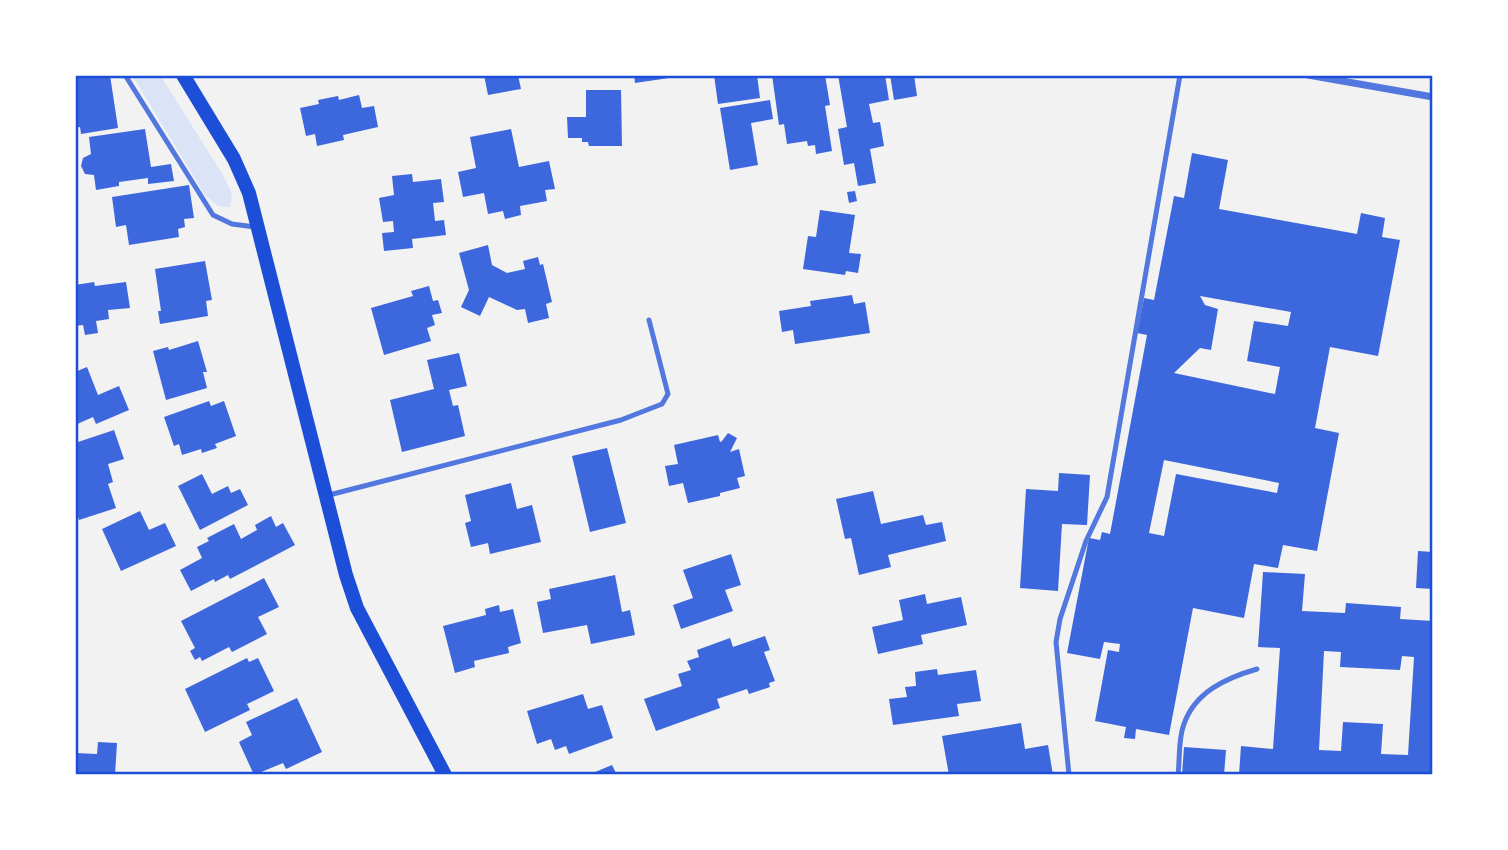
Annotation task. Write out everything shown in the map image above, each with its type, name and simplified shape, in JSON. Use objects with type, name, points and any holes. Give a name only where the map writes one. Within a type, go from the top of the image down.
[{"type":"main road","points":[[183,75],[238,166],[249,193],[345,575],[357,608],[445,775]]},
{"type":"street","points":[[1308,75],[1433,97]]},
{"type":"lane","points":[[125,75],[213,215],[232,224],[258,227]]},
{"type":"lane","points":[[1069,775],[1056,642],[1060,619],[1086,541],[1107,497],[1180,75]]},
{"type":"lane","points":[[326,495],[621,419],[662,404],[668,394],[649,320]]},
{"type":"lane","points":[[1178,775],[1182,726],[1194,705],[1227,678],[1257,669]]},
{"type":"shaded area","points":[[132,75],[160,75],[223,175],[232,194],[230,207],[218,206],[205,195]]},
{"type":"building","points":[[75,75],[110,75],[118,128],[81,134],[80,127],[75,128]]},
{"type":"building","points":[[484,75],[518,75],[521,89],[488,95]]},
{"type":"building","points":[[634,75],[676,75],[676,77],[635,83]]},
{"type":"building","points":[[714,75],[757,75],[760,98],[718,104]]},
{"type":"building","points":[[772,75],[825,75],[830,105],[825,106],[832,151],[816,154],[815,145],[808,146],[807,141],[787,144],[784,124],[779,125]]},
{"type":"building","points":[[838,75],[885,75],[889,100],[869,104],[873,123],[880,122],[884,146],[870,149],[876,183],[858,186],[854,163],[844,165],[838,129],[847,127]]},
{"type":"building","points":[[890,75],[914,75],[917,96],[894,100]]},
{"type":"building","points":[[586,90],[621,90],[622,146],[589,146],[588,142],[582,142],[582,138],[568,138],[567,117],[586,117]]},
{"type":"building","points":[[359,95],[362,108],[374,106],[378,127],[343,135],[344,140],[317,146],[315,134],[306,136],[300,108],[319,104],[318,100],[338,96],[339,100]]},
{"type":"building","points":[[770,100],[773,119],[751,123],[758,165],[730,170],[720,108]]},
{"type":"building","points":[[145,129],[151,167],[171,164],[174,181],[148,184],[148,178],[119,182],[119,186],[96,190],[94,175],[85,174],[81,166],[83,158],[91,154],[89,137]]},
{"type":"building","points":[[511,129],[519,167],[549,161],[555,189],[545,190],[547,201],[520,206],[521,215],[505,219],[503,211],[488,214],[484,193],[463,197],[458,172],[476,168],[470,137]]},
{"type":"building","points":[[1192,153],[1228,160],[1219,209],[1357,234],[1361,213],[1385,218],[1382,237],[1400,240],[1378,356],[1330,347],[1315,428],[1339,433],[1317,551],[1283,545],[1278,568],[1254,564],[1244,618],[1193,608],[1169,735],[1136,729],[1135,739],[1124,738],[1126,727],[1095,721],[1108,650],[1119,652],[1120,644],[1104,642],[1100,659],[1067,653],[1089,538],[1100,540],[1102,532],[1110,534],[1147,335],[1137,333],[1144,298],[1154,300],[1174,196],[1184,198]],"holes":[[[1200,296],[1291,312],[1288,326],[1254,321],[1247,361],[1280,367],[1275,394],[1174,373],[1200,348],[1211,350],[1218,309],[1205,305]],[[1164,460],[1279,483],[1277,493],[1176,474],[1164,536],[1149,533]]]},
{"type":"building","points":[[412,174],[413,182],[441,179],[444,202],[433,203],[435,221],[444,220],[446,235],[412,239],[413,248],[384,251],[382,233],[394,232],[393,221],[383,222],[379,198],[394,195],[392,176]]},
{"type":"building","points":[[189,185],[194,218],[184,219],[185,227],[178,229],[179,237],[129,245],[126,225],[116,227],[112,197]]},
{"type":"building","points":[[855,191],[857,201],[849,203],[847,192]]},
{"type":"building","points":[[820,210],[855,215],[849,253],[861,254],[858,273],[846,271],[845,275],[803,269],[808,236],[816,237]]},
{"type":"building","points":[[488,245],[492,265],[507,273],[525,269],[523,261],[538,257],[540,265],[543,264],[552,302],[546,304],[549,318],[528,323],[525,309],[517,310],[489,297],[480,316],[461,307],[469,290],[459,253]]},
{"type":"building","points":[[205,261],[212,300],[206,301],[208,316],[160,324],[158,311],[161,311],[155,269]]},
{"type":"building","points":[[94,282],[95,286],[126,282],[130,308],[108,310],[109,319],[96,321],[98,333],[85,335],[83,325],[75,326],[75,285]]},
{"type":"building","points":[[429,286],[433,301],[438,300],[442,313],[432,315],[435,325],[427,328],[431,341],[384,355],[371,308],[413,296],[411,291]]},
{"type":"building","points":[[852,295],[854,304],[865,302],[870,333],[795,344],[793,330],[782,332],[779,311],[811,306],[810,301]]},
{"type":"building","points":[[198,341],[207,372],[203,372],[207,388],[166,400],[153,351],[168,347],[169,350]]},
{"type":"building","points":[[459,353],[467,386],[449,390],[453,406],[458,405],[465,436],[402,452],[390,400],[434,389],[427,360]]},
{"type":"building","points":[[87,367],[98,395],[119,386],[129,410],[96,424],[93,417],[75,425],[75,372]]},
{"type":"building","points":[[209,401],[211,406],[224,401],[236,436],[215,444],[217,448],[202,453],[201,449],[182,455],[179,444],[174,446],[164,417]]},
{"type":"building","points":[[114,430],[124,459],[108,464],[113,482],[108,484],[116,508],[79,520],[75,508],[75,443]]},
{"type":"building","points":[[728,433],[737,438],[730,452],[739,449],[745,476],[737,478],[740,488],[720,493],[720,496],[688,503],[683,483],[669,486],[665,466],[678,464],[674,445],[718,435],[720,442]]},
{"type":"building","points":[[607,448],[626,523],[590,532],[572,456]]},
{"type":"building","points":[[1059,473],[1090,475],[1087,525],[1062,524],[1058,591],[1020,588],[1026,489],[1058,491]]},
{"type":"building","points":[[202,474],[212,494],[228,486],[231,493],[240,489],[248,505],[200,530],[178,486]]},
{"type":"building","points":[[511,483],[517,509],[532,505],[541,542],[490,554],[488,543],[471,547],[465,523],[471,521],[465,495]]},
{"type":"building","points":[[873,491],[881,524],[923,515],[926,525],[942,522],[946,541],[888,555],[891,567],[859,575],[851,538],[845,539],[836,499]]},
{"type":"building","points":[[140,511],[149,530],[165,523],[176,546],[121,571],[102,529]]},
{"type":"building","points":[[271,516],[276,527],[283,523],[295,545],[230,579],[228,575],[215,582],[214,579],[191,591],[180,570],[202,558],[197,547],[209,541],[207,538],[234,524],[241,539],[257,530],[255,525]]},
{"type":"building","points":[[1418,551],[1433,552],[1433,589],[1416,588]]},
{"type":"building","points":[[731,554],[741,585],[725,590],[733,611],[681,629],[673,605],[693,598],[683,570]]},
{"type":"building","points":[[1263,572],[1305,574],[1302,611],[1345,613],[1346,603],[1401,607],[1400,619],[1433,621],[1433,775],[1239,775],[1241,746],[1273,749],[1280,648],[1258,647]],"holes":[[[1324,651],[1341,652],[1340,667],[1400,670],[1402,656],[1414,657],[1408,755],[1381,754],[1383,724],[1343,722],[1341,751],[1319,750]]]},
{"type":"building","points":[[615,575],[622,612],[630,610],[635,635],[591,644],[587,625],[543,633],[537,602],[551,599],[549,589]]},
{"type":"building","points":[[264,578],[279,607],[258,617],[267,634],[232,652],[229,647],[202,661],[200,657],[195,660],[190,651],[195,648],[181,621]]},
{"type":"building","points":[[925,594],[927,604],[961,597],[967,625],[921,635],[923,644],[878,654],[872,627],[903,620],[899,600]]},
{"type":"building","points":[[499,605],[500,612],[513,609],[521,643],[508,647],[509,653],[474,661],[475,667],[455,673],[443,626],[486,615],[485,609]]},
{"type":"building","points":[[765,636],[770,650],[764,652],[775,681],[769,683],[770,687],[749,694],[747,689],[717,699],[720,708],[656,731],[644,699],[682,686],[678,674],[691,670],[687,661],[699,657],[697,650],[730,638],[733,647]]},
{"type":"building","points":[[247,658],[249,662],[258,658],[274,691],[247,704],[250,710],[205,732],[185,689]]},
{"type":"building","points":[[937,669],[938,675],[976,670],[981,701],[957,704],[959,716],[893,725],[889,699],[907,697],[905,687],[916,686],[915,672]]},
{"type":"building","points":[[583,694],[588,709],[602,705],[613,738],[569,754],[566,746],[555,750],[551,739],[537,744],[527,711]]},
{"type":"building","points":[[297,698],[322,752],[286,769],[283,763],[254,775],[239,742],[252,735],[246,722]]},
{"type":"building","points":[[1021,723],[1025,749],[1048,745],[1053,775],[949,775],[942,736]]},
{"type":"building","points":[[98,742],[117,743],[115,775],[75,775],[75,753],[97,754]]},
{"type":"building","points":[[1184,747],[1226,750],[1224,775],[1182,775]]},
{"type":"building","points":[[612,765],[617,775],[588,775]]}]
